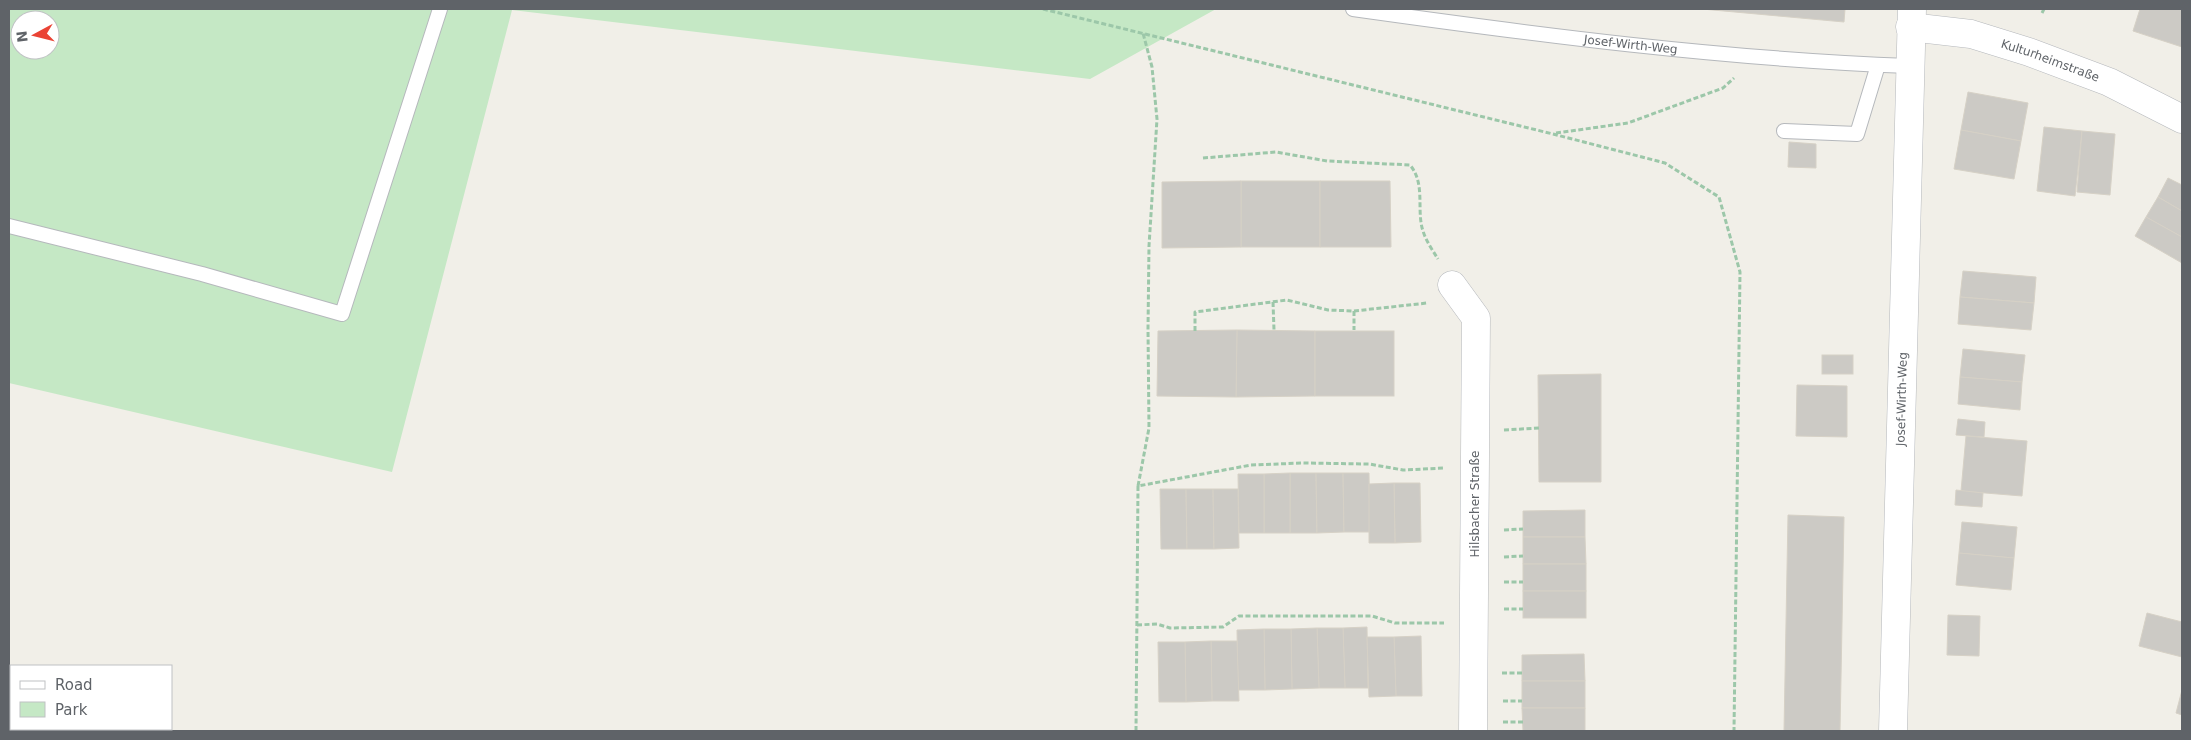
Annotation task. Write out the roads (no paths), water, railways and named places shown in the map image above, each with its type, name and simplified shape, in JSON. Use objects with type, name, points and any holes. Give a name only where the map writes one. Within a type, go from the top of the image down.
[{"type":"street","name":"Josef-Wirth-Weg","points":[[1893,731],[1911,18]]},
{"type":"street","name":"Kulturheimstraße","points":[[1911,18],[1972,34],[2029,52],[2109,82],[2182,119]]},
{"type":"street","name":"Hilsbacher Straße","points":[[1458,292],[1476,318],[1474,623],[1485,727]]},
{"type":"lane","points":[[9,226],[202,274],[342,314],[440,9]]},
{"type":"lane","name":"Josef-Wirth-Weg","points":[[1353,9],[1552,37],[1758,58],[1909,66]]},
{"type":"lane","points":[[1784,131],[1858,134],[1878,65]]}]
